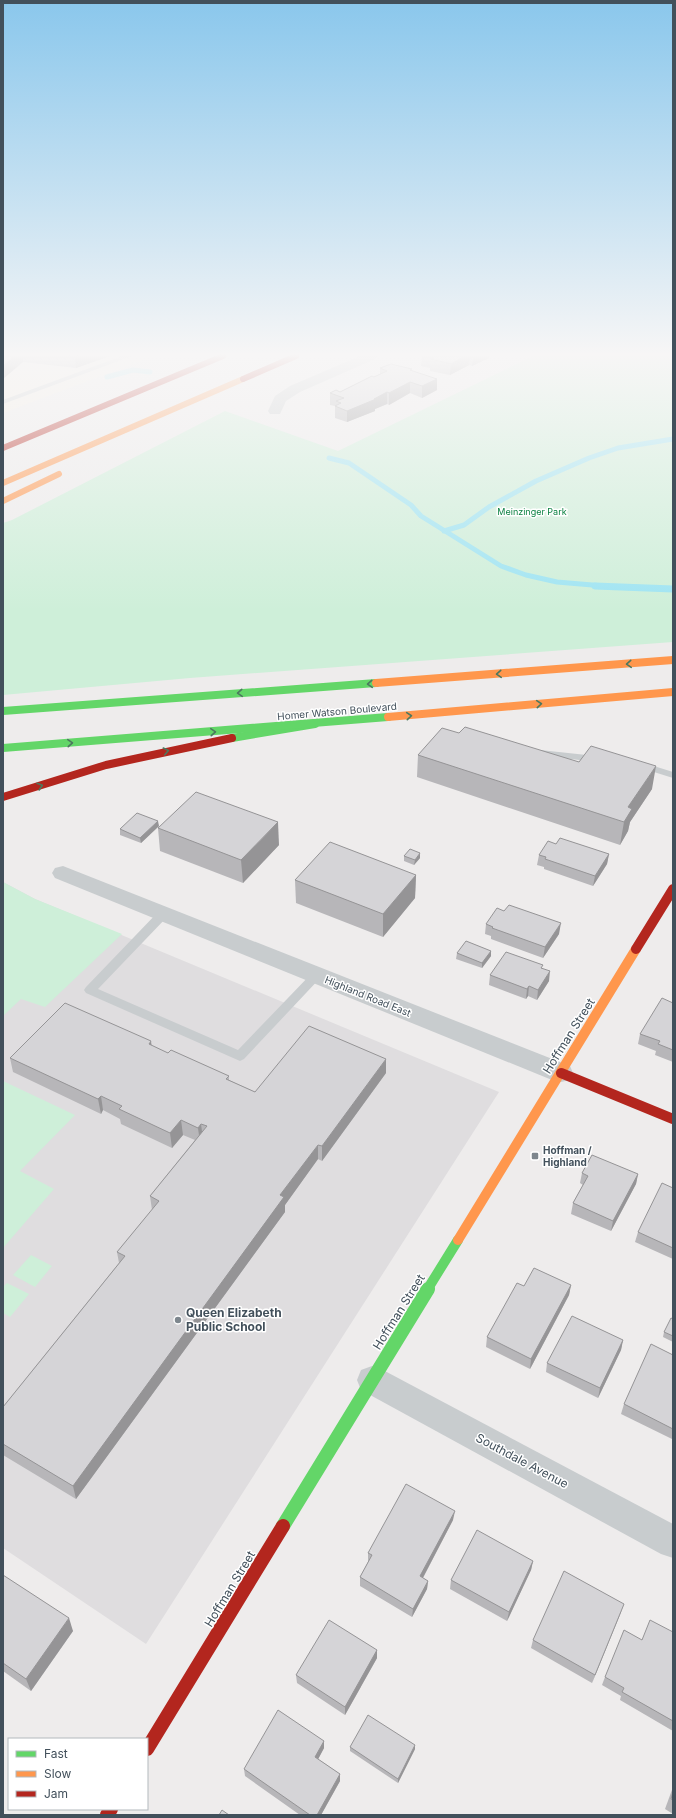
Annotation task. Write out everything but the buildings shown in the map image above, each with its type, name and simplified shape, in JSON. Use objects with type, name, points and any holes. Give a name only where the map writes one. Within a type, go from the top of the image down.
[{"type":"main road","points":[[3,448],[20,441]]},
{"type":"main road","points":[[3,483],[101,441]]},
{"type":"main road","points":[[3,501],[66,470]]},
{"type":"main road","points":[[3,711],[671,663]]},
{"type":"main road","name":"Homer Watson Boulevard","points":[[3,748],[315,724],[673,692]]},
{"type":"main road","points":[[3,797],[106,765],[200,743],[315,724]]},
{"type":"main road","name":"Hoffman Street","points":[[148,1747],[673,889]]},
{"type":"main road","name":"Highland Road East","points":[[561,1072],[673,1119]]},
{"type":"street","name":"Highland Road East","points":[[63,873],[316,976],[561,1072]]},
{"type":"street","name":"Southdale Avenue","points":[[372,1380],[673,1542]]},
{"type":"lane","points":[[530,752],[608,760]]},
{"type":"lane","points":[[631,762],[673,775]]},
{"type":"lane","points":[[163,914],[90,990],[240,1056],[291,1000],[316,976]]},
{"type":"shaded area","name":"Queen Elizabeth Public School","points":[[3,882],[35,899],[499,1092],[146,1644],[3,1548]]},
{"type":"green space","name":"Meinzinger Park","points":[[167,441],[309,441],[338,451],[359,441],[673,441],[673,642],[190,678],[3,695],[3,523],[12,520]]},
{"type":"green space","points":[[3,882],[35,899],[122,934],[45,1007],[21,999],[3,1016]]},
{"type":"green space","points":[[3,1081],[75,1115],[20,1171],[54,1189],[3,1248]]},
{"type":"green space","points":[[31,1255],[52,1266],[35,1287],[13,1275]]},
{"type":"green space","points":[[7,1283],[29,1294],[10,1317],[3,1313],[3,1287]]},
{"type":"waterway","points":[[445,531],[464,525],[489,507],[536,481],[589,458],[618,448],[662,441]]},
{"type":"waterway","points":[[329,458],[349,463],[411,505],[421,516],[445,531]]},
{"type":"waterway","points":[[445,531],[501,566],[526,575],[557,582],[612,587]]},
{"type":"waterway","points":[[595,586],[612,587]]},
{"type":"waterway","points":[[612,587],[673,589]]},
{"type":"waterway","points":[[612,587],[616,587]]},
{"type":"traffic: fast","points":[[3,711],[376,683]]},
{"type":"traffic: fast","points":[[3,748],[388,717]]},
{"type":"traffic: fast","points":[[232,738],[315,724]]},
{"type":"traffic: fast","points":[[283,1526],[458,1240]]},
{"type":"traffic: slow","points":[[3,483],[100,441]]},
{"type":"traffic: slow","points":[[3,501],[59,474]]},
{"type":"traffic: slow","points":[[376,683],[673,660]]},
{"type":"traffic: slow","points":[[388,717],[673,692]]},
{"type":"traffic: slow","points":[[458,1240],[636,949]]},
{"type":"traffic: jam","points":[[3,448],[20,441]]},
{"type":"traffic: jam","points":[[3,797],[106,765],[232,738]]},
{"type":"traffic: jam","points":[[636,949],[673,889]]},
{"type":"traffic: jam","points":[[561,1073],[673,1119]]},
{"type":"traffic: jam","points":[[148,1747],[283,1526]]},
{"type":"traffic: jam","points":[[107,1815],[110,1810]]},
{"type":"place","name":"Hoffman / Highland","points":[[535,1156]]},
{"type":"place","name":"Queen Elizabeth Public School","points":[[178,1320]]}]
